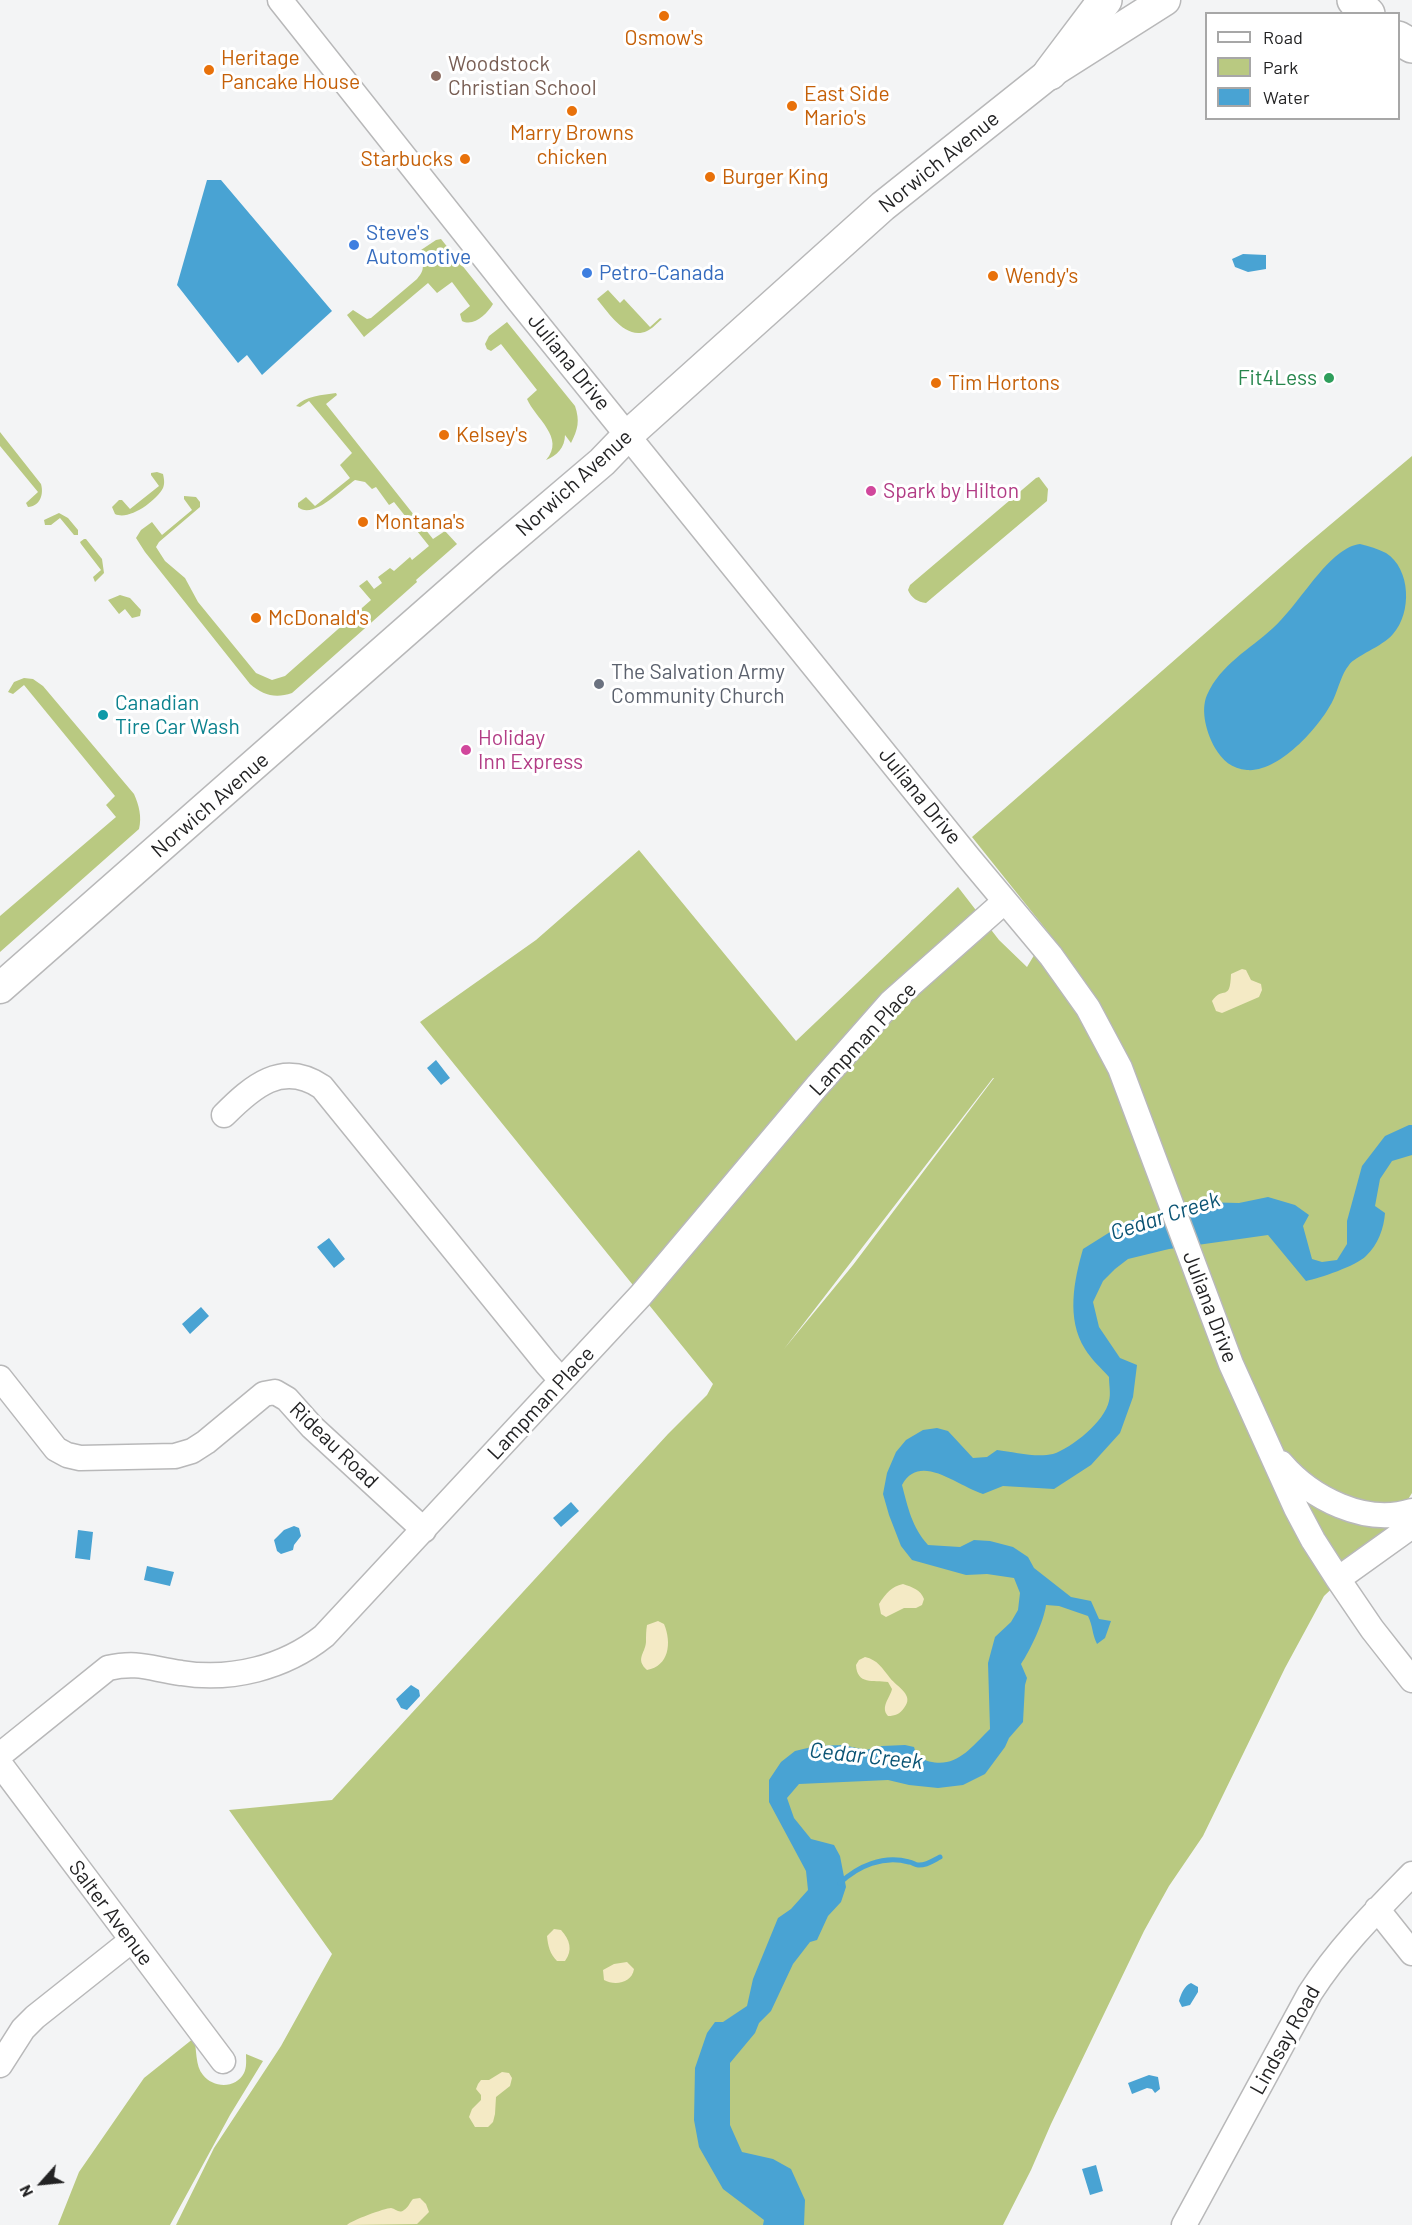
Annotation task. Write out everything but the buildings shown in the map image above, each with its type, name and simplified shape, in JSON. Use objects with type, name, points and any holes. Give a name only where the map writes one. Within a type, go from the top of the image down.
[{"type":"highway","points":[[1050,73],[1105,0]]},
{"type":"highway","points":[[1354,0],[1366,12]]},
{"type":"main road","name":"Norwich Avenue","points":[[0,988],[488,559],[602,462],[628,435],[883,206],[1050,73],[1165,0]]},
{"type":"street","name":"Juliana Drive","points":[[280,0],[628,435],[1068,978],[1104,1035],[1120,1068],[1167,1188],[1231,1364],[1301,1519],[1372,1629],[1412,1680]]},
{"type":"street","name":"Lampman Place","points":[[0,1755],[108,1668],[127,1664],[181,1674],[229,1675],[254,1670],[300,1652],[330,1630],[641,1295],[891,1002],[1005,902]]},
{"type":"street","points":[[224,1115],[254,1087],[272,1078],[297,1076],[312,1080],[322,1087],[561,1380]]},
{"type":"street","name":"Rideau Road","points":[[0,1378],[56,1449],[80,1458],[156,1458],[192,1451],[264,1394],[274,1392],[286,1399],[305,1420],[424,1530]]},
{"type":"street","points":[[1258,1428],[1281,1464],[1300,1482],[1323,1498],[1350,1509],[1389,1516],[1412,1511]]},
{"type":"street","points":[[1338,1579],[1412,1526]]},
{"type":"street","name":"Salter Avenue","points":[[0,1764],[223,2061]]},
{"type":"street","name":"Lindsay Road","points":[[1184,2225],[1310,1993],[1329,1963],[1412,1874]]},
{"type":"street","points":[[1377,1909],[1412,1953]]},
{"type":"street","points":[[0,2065],[23,2029],[132,1940]]},
{"type":"green space","points":[[441,239],[493,304],[490,308],[476,321],[462,321],[460,314],[470,306],[452,282],[437,293],[428,283],[364,337],[347,315],[353,310],[367,319],[371,318],[420,275],[423,266],[418,252]]},
{"type":"green space","points":[[608,290],[620,303],[624,299],[650,327],[660,318],[662,319],[649,330],[639,333],[625,329],[597,299]]},
{"type":"green space","points":[[507,322],[577,411],[577,425],[571,443],[565,435],[560,450],[546,460],[553,444],[551,436],[527,399],[537,390],[501,344],[491,351],[485,344],[489,336]]},
{"type":"green space","points":[[336,393],[337,395],[326,404],[433,539],[445,531],[457,544],[292,693],[280,696],[270,695],[250,684],[136,538],[141,530],[152,522],[162,535],[192,510],[184,496],[196,497],[200,502],[200,507],[156,547],[165,561],[185,578],[198,602],[256,673],[272,680],[285,676],[371,600],[359,586],[367,580],[374,589],[382,583],[378,577],[390,568],[394,571],[410,557],[412,560],[429,546],[394,502],[389,505],[376,487],[372,489],[365,482],[355,480],[327,502],[311,510],[298,507],[298,503],[306,497],[315,506],[350,478],[340,465],[352,453],[309,401],[300,407],[296,406],[309,398]]},
{"type":"green space","points":[[0,432],[41,484],[42,492],[36,505],[28,507],[26,503],[38,492],[0,446]]},
{"type":"green space","points":[[1412,456],[1412,1493],[1380,1543],[1324,1596],[1285,1668],[1203,1836],[1169,1886],[1144,1931],[1003,2225],[176,2225],[214,2148],[281,2046],[332,1954],[229,1810],[332,1800],[668,1434],[707,1395],[713,1384],[420,1022],[536,940],[639,850],[796,1041],[958,887],[999,940],[1027,967],[1048,932],[972,837],[1305,546]],"holes":[[[994,1078],[853,1265],[784,1349]]]},
{"type":"green space","points":[[157,472],[163,474],[164,484],[155,499],[127,515],[115,514],[112,507],[119,500],[122,500],[130,509],[159,486],[151,475]]},
{"type":"green space","points":[[1039,477],[1048,489],[1047,501],[926,603],[918,601],[909,593],[910,585]]},
{"type":"green space","points":[[59,513],[68,518],[78,530],[78,535],[74,535],[60,518],[51,525],[45,525],[44,520]]},
{"type":"green space","points":[[84,539],[102,559],[104,573],[95,582],[93,577],[101,570],[81,544],[80,542]]},
{"type":"green space","points":[[120,595],[130,598],[141,610],[140,616],[132,618],[125,609],[119,614],[108,600]]},
{"type":"green space","points":[[24,678],[33,679],[43,686],[134,794],[140,825],[139,829],[0,952],[0,916],[116,817],[106,805],[115,796],[24,685],[13,694],[8,692],[14,682]]},
{"type":"green space","points":[[194,2038],[200,2071],[207,2079],[218,2084],[230,2084],[240,2078],[246,2068],[246,2054],[263,2061],[230,2115],[170,2225],[58,2225],[79,2172],[144,2078]]},
{"type":"sand","points":[[1242,969],[1246,970],[1251,980],[1261,984],[1262,990],[1259,997],[1222,1013],[1216,1011],[1212,1001],[1219,994],[1227,991],[1231,974]]},
{"type":"sand","points":[[903,1584],[921,1593],[924,1599],[922,1605],[916,1608],[904,1608],[886,1617],[881,1614],[879,1604],[884,1597],[892,1589]]},
{"type":"sand","points":[[658,1621],[664,1624],[666,1631],[667,1653],[660,1664],[647,1670],[641,1659],[646,1642],[647,1625]]},
{"type":"sand","points":[[865,1657],[879,1665],[906,1695],[907,1703],[899,1713],[888,1716],[886,1713],[885,1706],[892,1689],[888,1682],[867,1680],[859,1676],[856,1665]]},
{"type":"sand","points":[[554,1929],[561,1930],[567,1938],[570,1949],[565,1961],[557,1961],[550,1950],[547,1936]]},
{"type":"sand","points":[[627,1962],[634,1969],[633,1974],[627,1980],[618,1983],[604,1980],[603,1970],[614,1964]]},
{"type":"sand","points":[[502,2072],[509,2073],[512,2078],[510,2086],[496,2097],[493,2122],[488,2127],[475,2127],[469,2117],[472,2109],[481,2100],[481,2095],[476,2089],[478,2084],[481,2080],[489,2080]]},
{"type":"sand","points":[[420,2198],[426,2204],[429,2212],[417,2224],[347,2225],[375,2212],[391,2208],[402,2211],[413,2199]]},
{"type":"water","points":[[207,180],[221,180],[332,311],[262,375],[247,355],[238,363],[177,285]]},
{"type":"water","points":[[1243,254],[1266,255],[1266,269],[1248,272],[1235,267],[1232,259]]},
{"type":"water","points":[[1360,544],[1386,553],[1400,569],[1404,580],[1406,603],[1399,625],[1388,639],[1349,665],[1334,698],[1320,721],[1285,756],[1259,769],[1247,770],[1232,766],[1215,748],[1205,722],[1205,701],[1213,684],[1236,658],[1281,619],[1331,561],[1347,548]]},
{"type":"water","points":[[436,1060],[450,1078],[441,1085],[427,1068]]},
{"type":"water","name":"Cedar Creek","points":[[1412,1125],[1412,1155],[1392,1161],[1380,1179],[1375,1206],[1385,1213],[1382,1230],[1370,1252],[1354,1264],[1306,1281],[1268,1235],[1169,1249],[1128,1259],[1103,1281],[1093,1302],[1099,1327],[1120,1358],[1137,1365],[1133,1397],[1120,1433],[1091,1465],[1054,1489],[1003,1486],[983,1494],[929,1471],[919,1471],[910,1476],[902,1485],[914,1524],[928,1545],[960,1547],[974,1540],[990,1541],[1013,1547],[1028,1557],[1034,1568],[1071,1597],[1091,1601],[1099,1619],[1111,1621],[1105,1638],[1097,1644],[1088,1616],[1059,1606],[1046,1605],[1036,1636],[1021,1664],[1027,1678],[1023,1722],[1009,1738],[985,1774],[963,1785],[938,1788],[888,1780],[799,1784],[787,1798],[794,1818],[811,1839],[834,1845],[840,1856],[846,1887],[841,1902],[828,1916],[817,1940],[810,1942],[793,1964],[771,2011],[759,2023],[755,2033],[730,2063],[730,2125],[742,2152],[773,2159],[791,2169],[805,2200],[804,2225],[763,2225],[764,2220],[723,2189],[699,2147],[694,2120],[695,2068],[707,2033],[715,2022],[723,2022],[747,2006],[753,1979],[778,1918],[791,1909],[808,1890],[806,1871],[769,1802],[769,1780],[781,1762],[795,1751],[816,1746],[843,1745],[866,1750],[882,1746],[905,1745],[914,1747],[917,1757],[940,1763],[949,1762],[966,1753],[990,1729],[988,1663],[995,1637],[1011,1622],[1018,1610],[1020,1593],[1014,1578],[987,1574],[966,1575],[912,1560],[901,1546],[883,1494],[887,1473],[896,1452],[906,1440],[923,1430],[937,1428],[948,1431],[973,1458],[987,1457],[997,1450],[1046,1455],[1069,1446],[1095,1425],[1106,1409],[1110,1395],[1109,1377],[1085,1349],[1075,1325],[1075,1286],[1083,1249],[1126,1222],[1198,1202],[1239,1203],[1268,1197],[1295,1205],[1309,1215],[1303,1226],[1312,1259],[1322,1262],[1337,1260],[1347,1244],[1347,1221],[1362,1166],[1385,1136]]},
{"type":"water","points":[[329,1238],[345,1259],[334,1268],[317,1247]]},
{"type":"water","points":[[201,1307],[209,1316],[190,1334],[182,1324]]},
{"type":"water","points":[[571,1502],[579,1511],[561,1527],[553,1518]]},
{"type":"water","points":[[294,1526],[299,1528],[301,1536],[293,1550],[281,1554],[277,1551],[274,1540],[284,1530]]},
{"type":"water","points":[[78,1530],[93,1532],[90,1560],[75,1558]]},
{"type":"water","points":[[147,1566],[174,1572],[170,1586],[144,1580]]},
{"type":"water","points":[[411,1685],[419,1690],[420,1696],[407,1710],[401,1708],[396,1699]]},
{"type":"water","points":[[1191,1983],[1198,1987],[1198,1992],[1190,2005],[1182,2007],[1179,2001],[1185,1988]]},
{"type":"water","points":[[1149,2075],[1158,2077],[1160,2089],[1155,2093],[1152,2089],[1147,2088],[1132,2094],[1128,2083]]},
{"type":"water","points":[[1096,2165],[1103,2191],[1090,2195],[1082,2169]]},
{"type":"waterway","points":[[840,1883],[863,1867],[880,1861],[899,1860],[921,1865],[940,1857]]},
{"type":"place","name":"Osmow's","points":[[664,16]]},
{"type":"place","name":"Heritage Pancake House","points":[[209,70]]},
{"type":"place","name":"Woodstock Christian School","points":[[436,76]]},
{"type":"place","name":"East Side Mario's","points":[[792,106]]},
{"type":"place","name":"Marry Browns chicken","points":[[572,111]]},
{"type":"place","name":"Starbucks","points":[[465,159]]},
{"type":"place","name":"Burger King","points":[[710,177]]},
{"type":"place","name":"Steve's Automotive","points":[[354,245]]},
{"type":"place","name":"Petro-Canada","points":[[587,273]]},
{"type":"place","name":"Wendy's","points":[[993,276]]},
{"type":"place","name":"Fit4Less","points":[[1329,378]]},
{"type":"place","name":"Tim Hortons","points":[[936,383]]},
{"type":"place","name":"Kelsey's","points":[[444,435]]},
{"type":"place","name":"Spark by Hilton","points":[[871,491]]},
{"type":"place","name":"Montana's","points":[[363,522]]},
{"type":"place","name":"McDonald's","points":[[256,618]]},
{"type":"place","name":"The Salvation Army Community Church","points":[[599,684]]},
{"type":"place","name":"Canadian Tire Car Wash","points":[[103,715]]},
{"type":"place","name":"Holiday Inn Express","points":[[466,750]]}]
